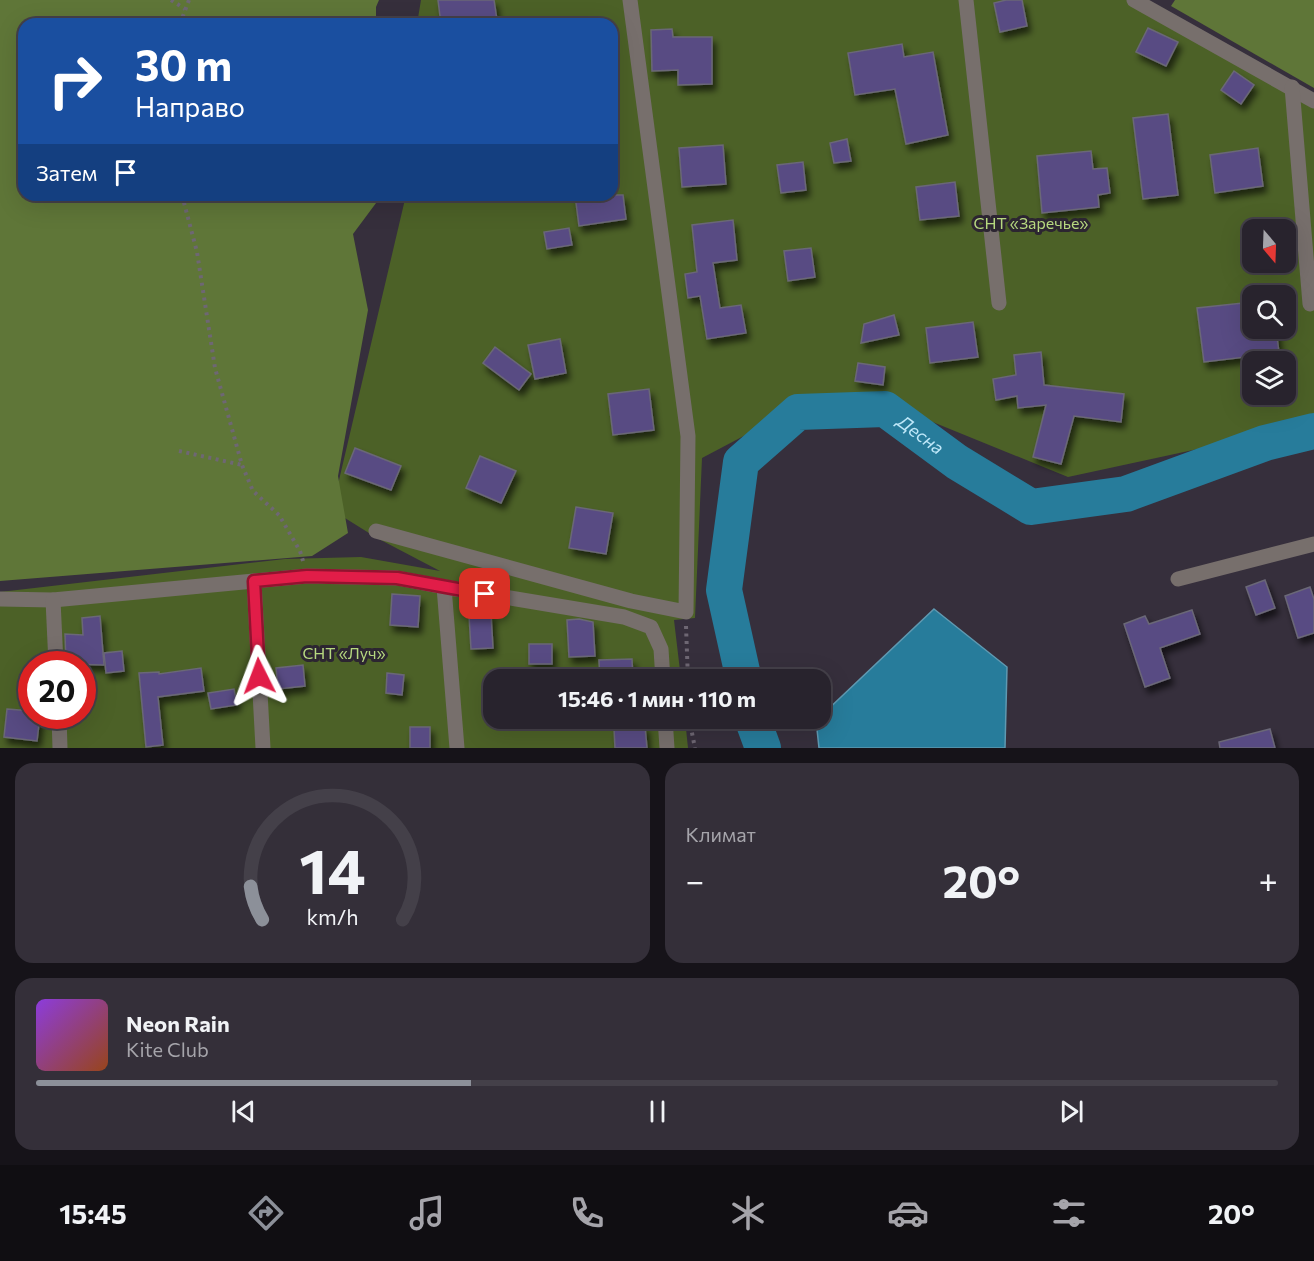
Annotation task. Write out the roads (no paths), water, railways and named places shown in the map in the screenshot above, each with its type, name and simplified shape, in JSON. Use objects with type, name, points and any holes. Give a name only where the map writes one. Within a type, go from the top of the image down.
[{"type":"street","points":[[376,531],[631,601],[686,612],[688,436],[630,0]]},
{"type":"street","points":[[966,0],[999,303]]},
{"type":"street","points":[[1134,0],[1314,101]]},
{"type":"street","points":[[1292,87],[1310,304]]},
{"type":"street","points":[[1178,579],[1314,544]]},
{"type":"street","points":[[0,599],[53,600],[307,576],[397,578],[624,616],[651,627],[661,649],[662,669]]},
{"type":"street","points":[[254,581],[263,748]]},
{"type":"street","points":[[444,587],[457,748]]},
{"type":"street","points":[[53,600],[55,651]]},
{"type":"street","points":[[59,729],[60,748]]},
{"type":"street","points":[[666,729],[667,748]]},
{"type":"water","points":[[934,609],[1007,667],[1005,748],[819,748],[817,729],[831,729],[831,707]]},
{"type":"waterway","name":"Десна","points":[[742,669],[724,590],[741,462],[798,412],[885,409],[957,462],[1031,507],[1126,494],[1265,443],[1314,431]]},
{"type":"waterway","name":"Десна","points":[[756,729],[763,748]]},
{"type":"park label","name":"СНТ «Заречье»","points":[[1031,223]]},
{"type":"park label","name":"СНТ «Луч»","points":[[344,653]]}]
